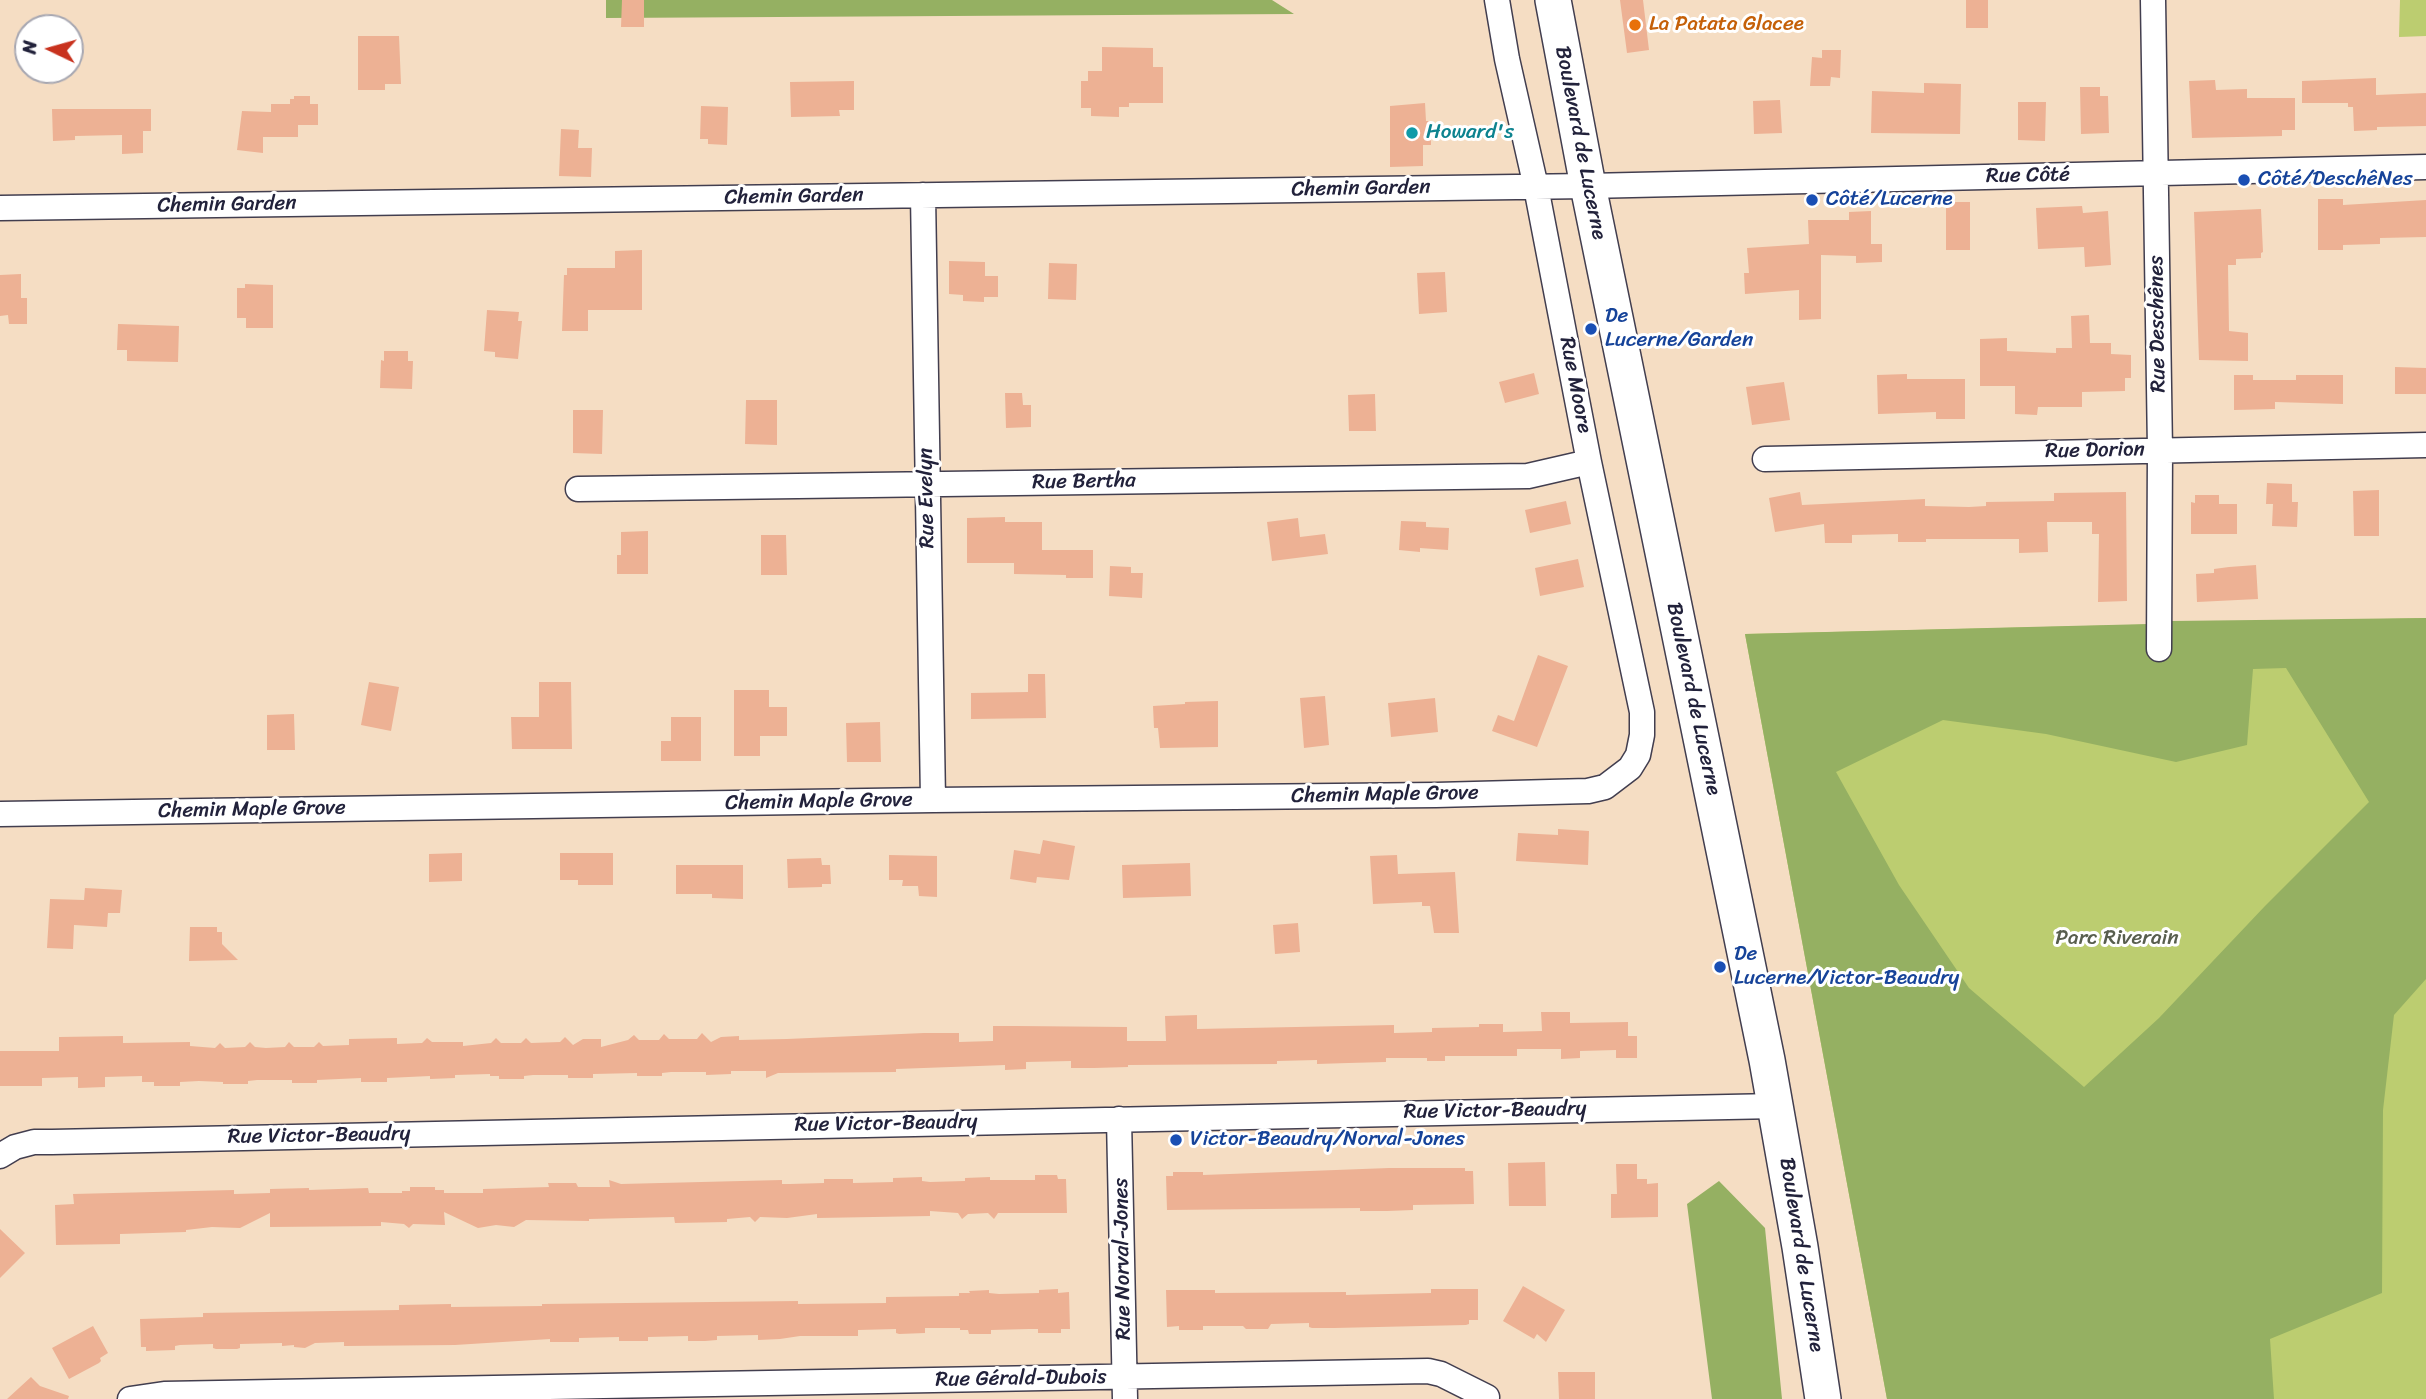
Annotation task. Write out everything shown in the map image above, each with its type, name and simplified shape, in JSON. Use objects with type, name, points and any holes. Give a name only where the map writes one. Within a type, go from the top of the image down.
[{"type":"main road","name":"Boulevard de Lucerne","points":[[1553,0],[1588,186],[1776,1105],[1822,1399]]},
{"type":"street","name":"Rue Moore","points":[[1497,0],[1642,712],[1642,735],[1638,755],[1630,768]]},
{"type":"street","name":"Rue Deschênes","points":[[2153,0],[2160,450],[2159,649]]},
{"type":"street","name":"Rue Côté","points":[[1588,186],[2426,167]]},
{"type":"street","name":"Chemin Garden","points":[[0,208],[1588,186]]},
{"type":"street","name":"Rue Evelyn","points":[[923,195],[933,800]]},
{"type":"street","name":"Rue Dorion","points":[[1765,459],[2426,445]]},
{"type":"street","name":"Rue Bertha","points":[[578,489],[1528,476],[1589,461]]},
{"type":"street","name":"Chemin Maple Grove","points":[[0,814],[1588,791],[1605,787],[1630,768]]},
{"type":"street","name":"Rue Victor-Beaudry","points":[[0,1156],[15,1147],[34,1142],[1776,1105]]},
{"type":"street","name":"Rue Norval-Jones","points":[[1119,1119],[1125,1388]]},
{"type":"street","name":"Rue Gérald-Dubois","points":[[130,1399],[164,1394],[1125,1388],[1428,1371],[1441,1374],[1487,1396]]},
{"type":"green space","points":[[606,0],[1272,0],[1294,14],[606,18]]},
{"type":"green space","points":[[2400,0],[2426,0],[2426,36],[2399,37]]},
{"type":"green space","name":"Parc Riverain","points":[[2426,618],[2426,1399],[1887,1399],[1745,634]]},
{"type":"green space","name":"Parc Riverain","points":[[2426,618],[2426,979],[2394,1015],[2383,1110],[2382,1293],[2270,1339],[2274,1399],[1887,1399],[1745,634],[2149,624],[2171,621]],"holes":[[[2286,668],[2369,802],[2159,1018],[2084,1087],[1969,988],[1899,885],[1836,772],[1943,720],[2046,734],[2176,762],[2247,745],[2253,669]]]},
{"type":"green space","points":[[1719,1181],[1765,1228],[1782,1399],[1712,1399],[1687,1204]]},
{"type":"building","points":[[622,0],[644,0],[644,27],[621,27]]},
{"type":"building","name":"La Patata Glacee","points":[[1620,0],[1643,0],[1649,50],[1627,53]]},
{"type":"building","points":[[1966,0],[1988,0],[1988,28],[1966,28]]},
{"type":"building","points":[[358,36],[399,36],[401,84],[385,84],[385,90],[358,90]]},
{"type":"building","points":[[1102,47],[1153,48],[1153,67],[1163,67],[1163,103],[1129,103],[1129,107],[1119,107],[1119,117],[1091,116],[1091,108],[1081,108],[1081,81],[1088,81],[1088,71],[1102,71]]},
{"type":"building","points":[[1822,50],[1841,50],[1840,78],[1831,77],[1830,86],[1810,86],[1812,57],[1822,58]]},
{"type":"building","points":[[2376,78],[2376,95],[2426,93],[2426,126],[2377,127],[2377,130],[2354,131],[2353,107],[2348,107],[2348,103],[2302,103],[2302,81]]},
{"type":"building","points":[[2215,80],[2216,90],[2247,89],[2247,98],[2295,98],[2295,130],[2282,130],[2282,136],[2192,138],[2189,81]]},
{"type":"building","points":[[854,81],[854,110],[839,110],[840,116],[791,117],[790,82]]},
{"type":"building","points":[[1924,83],[1961,84],[1960,134],[1871,133],[1872,91],[1924,93]]},
{"type":"building","points":[[2080,87],[2100,87],[2100,96],[2108,96],[2109,133],[2081,134]]},
{"type":"building","points":[[294,96],[310,96],[310,104],[318,104],[318,125],[298,125],[298,137],[263,137],[263,153],[237,150],[242,111],[271,112],[271,104],[290,104],[290,99],[294,99]]},
{"type":"building","points":[[1780,100],[1782,133],[1754,134],[1753,101]]},
{"type":"building","points":[[2018,102],[2046,102],[2045,141],[2018,140]]},
{"type":"building","name":"Howard's","points":[[1425,103],[1426,121],[1431,121],[1431,145],[1423,145],[1423,166],[1390,167],[1390,106]]},
{"type":"building","points":[[701,106],[728,107],[727,145],[708,144],[708,139],[700,139]]},
{"type":"building","points":[[52,109],[151,109],[151,131],[143,131],[143,153],[122,154],[122,135],[75,136],[75,140],[53,141]]},
{"type":"building","points":[[561,129],[579,130],[578,148],[592,148],[591,177],[559,176]]},
{"type":"building","points":[[2318,199],[2343,199],[2343,205],[2426,200],[2426,237],[2380,238],[2380,244],[2343,245],[2343,250],[2318,250]]},
{"type":"building","points":[[1946,202],[1970,202],[1970,250],[1946,250]]},
{"type":"building","points":[[2082,206],[2083,213],[2108,211],[2111,265],[2085,267],[2084,247],[2038,249],[2036,208]]},
{"type":"building","points":[[2261,209],[2261,258],[2236,259],[2236,265],[2228,265],[2229,331],[2248,333],[2248,361],[2199,360],[2194,212]]},
{"type":"building","points":[[1871,211],[1871,244],[1882,244],[1882,262],[1856,263],[1856,256],[1821,255],[1821,319],[1799,320],[1799,290],[1745,294],[1744,273],[1749,273],[1747,248],[1809,244],[1808,220],[1849,220],[1849,212]]},
{"type":"building","points":[[642,250],[642,310],[588,310],[588,331],[562,331],[564,275],[567,275],[567,268],[615,268],[615,251]]},
{"type":"building","points":[[949,261],[985,262],[985,276],[998,276],[998,297],[984,297],[984,302],[963,301],[963,295],[949,294]]},
{"type":"building","points":[[1049,263],[1077,264],[1076,300],[1048,299]]},
{"type":"building","points":[[1445,272],[1447,312],[1419,314],[1417,273]]},
{"type":"building","points":[[21,274],[21,298],[27,298],[27,324],[9,324],[8,315],[0,316],[0,275]]},
{"type":"building","points":[[245,284],[273,285],[273,328],[246,328],[246,318],[237,318],[237,288],[245,288]]},
{"type":"building","points":[[487,310],[519,312],[518,321],[522,321],[518,359],[495,357],[495,352],[484,351]]},
{"type":"building","points":[[2089,315],[2090,343],[2111,343],[2111,354],[2131,355],[2131,378],[2125,378],[2125,391],[2082,392],[2082,407],[2038,407],[2037,415],[2015,414],[2015,386],[1980,386],[1980,339],[2007,338],[2007,351],[2056,353],[2056,348],[2072,348],[2071,316]]},
{"type":"building","points":[[118,324],[179,326],[178,362],[127,361],[127,350],[117,350]]},
{"type":"building","points":[[384,351],[408,351],[408,361],[413,361],[412,389],[380,388]]},
{"type":"building","points":[[2395,367],[2426,368],[2426,394],[2395,394]]},
{"type":"building","points":[[1534,373],[1539,394],[1505,403],[1499,382]]},
{"type":"building","points":[[1907,374],[1907,379],[1965,379],[1965,419],[1936,419],[1936,412],[1878,414],[1877,375]]},
{"type":"building","points":[[2234,375],[2253,375],[2253,380],[2296,380],[2296,375],[2343,375],[2343,404],[2275,402],[2275,409],[2234,410]]},
{"type":"building","points":[[1784,382],[1790,420],[1752,425],[1746,387]]},
{"type":"building","points":[[1005,393],[1022,393],[1023,405],[1031,405],[1031,427],[1006,428]]},
{"type":"building","points":[[1375,394],[1376,431],[1349,431],[1348,395]]},
{"type":"building","points":[[746,400],[777,400],[777,445],[745,444]]},
{"type":"building","points":[[573,410],[603,410],[602,454],[573,453]]},
{"type":"building","points":[[2267,483],[2292,484],[2292,502],[2298,502],[2297,527],[2272,526],[2273,504],[2266,504]]},
{"type":"building","points":[[2379,490],[2379,536],[2354,536],[2353,491]]},
{"type":"building","points":[[1800,492],[1802,505],[1925,499],[1925,506],[1969,507],[1986,506],[1986,502],[2054,501],[2054,493],[2126,492],[2127,601],[2098,602],[2099,534],[2092,534],[2092,522],[2047,522],[2048,552],[2019,553],[2019,539],[1926,539],[1926,542],[1898,542],[1898,534],[1852,535],[1852,543],[1825,543],[1824,524],[1775,532],[1769,498]]},
{"type":"building","points":[[2195,495],[2219,495],[2219,504],[2237,504],[2237,534],[2191,534],[2191,502],[2195,503]]},
{"type":"building","points":[[1566,501],[1571,524],[1530,533],[1525,510]]},
{"type":"building","points":[[1005,517],[1005,522],[1042,522],[1042,550],[1093,550],[1093,578],[1014,574],[1014,563],[967,563],[967,518]]},
{"type":"building","points":[[1298,518],[1300,537],[1325,534],[1328,554],[1272,561],[1267,522]]},
{"type":"building","points":[[1401,521],[1426,522],[1426,527],[1449,528],[1448,550],[1399,550]]},
{"type":"building","points":[[648,531],[648,574],[617,574],[617,555],[621,555],[621,532]]},
{"type":"building","points":[[761,535],[786,535],[787,575],[761,575]]},
{"type":"building","points":[[1578,559],[1584,587],[1540,596],[1535,568]]},
{"type":"building","points":[[2256,565],[2258,599],[2197,602],[2196,574],[2214,573],[2214,569]]},
{"type":"building","points":[[1110,566],[1131,567],[1131,573],[1143,573],[1142,598],[1109,596]]},
{"type":"building","points":[[1538,655],[1568,666],[1537,747],[1492,731],[1498,715],[1514,721]]},
{"type":"building","points":[[1028,674],[1045,674],[1046,718],[971,719],[971,693],[1028,692]]},
{"type":"building","points":[[369,682],[399,687],[391,731],[361,725]]},
{"type":"building","points":[[539,682],[571,682],[572,749],[512,749],[511,717],[539,717]]},
{"type":"building","points":[[734,690],[769,690],[769,707],[787,707],[787,736],[760,736],[760,756],[734,756]]},
{"type":"building","points":[[1325,696],[1329,745],[1304,748],[1300,698]]},
{"type":"building","points":[[1435,698],[1438,732],[1391,737],[1388,703]]},
{"type":"building","points":[[1218,701],[1218,747],[1160,748],[1158,728],[1154,728],[1153,706]]},
{"type":"building","points":[[294,714],[295,750],[267,750],[267,715]]},
{"type":"building","points":[[671,717],[701,717],[701,761],[661,761],[661,741],[671,741]]},
{"type":"building","points":[[880,722],[881,762],[847,762],[846,723]]},
{"type":"building","points":[[1558,829],[1589,831],[1588,865],[1516,861],[1518,833],[1558,835]]},
{"type":"building","points":[[1043,840],[1075,846],[1069,880],[1037,877],[1036,883],[1010,879],[1014,850],[1040,854]]},
{"type":"building","points":[[462,853],[462,881],[429,882],[429,854]]},
{"type":"building","points":[[560,853],[613,853],[613,885],[578,885],[578,880],[560,880]]},
{"type":"building","points":[[889,855],[937,856],[937,897],[919,896],[918,886],[902,886],[903,880],[889,880]]},
{"type":"building","points":[[1397,855],[1398,874],[1455,872],[1459,933],[1434,933],[1430,906],[1422,906],[1422,902],[1373,904],[1370,856]]},
{"type":"building","points":[[821,858],[822,865],[830,865],[831,884],[822,884],[822,887],[788,888],[787,859]]},
{"type":"building","points":[[1190,863],[1191,896],[1123,898],[1122,865]]},
{"type":"building","points":[[676,865],[743,865],[743,899],[712,898],[712,894],[676,894]]},
{"type":"building","points":[[85,888],[122,890],[120,913],[108,913],[107,927],[74,925],[73,949],[47,948],[50,899],[84,900]]},
{"type":"building","points":[[1298,923],[1300,952],[1275,954],[1273,925]]},
{"type":"building","points":[[190,927],[217,927],[217,932],[222,932],[222,944],[238,960],[189,961]]},
{"type":"building","points":[[1541,1012],[1570,1012],[1570,1023],[1628,1022],[1628,1036],[1637,1036],[1637,1058],[1616,1058],[1616,1050],[1580,1051],[1580,1058],[1561,1059],[1561,1049],[1517,1049],[1517,1056],[1445,1056],[1445,1061],[1386,1058],[1386,1062],[1317,1064],[1317,1060],[1277,1061],[1277,1064],[1128,1065],[1094,1068],[1071,1068],[1071,1061],[1026,1062],[1026,1069],[1005,1070],[1005,1065],[896,1069],[896,1072],[778,1073],[766,1078],[766,1071],[731,1071],[731,1074],[706,1075],[706,1072],[671,1072],[662,1073],[662,1076],[637,1076],[637,1073],[593,1074],[593,1078],[533,1075],[524,1076],[524,1079],[499,1079],[499,1076],[490,1074],[430,1079],[430,1076],[387,1078],[387,1082],[361,1082],[361,1078],[317,1080],[317,1083],[257,1080],[248,1081],[248,1084],[223,1084],[199,1081],[180,1082],[180,1086],[154,1086],[154,1082],[142,1082],[142,1076],[105,1077],[105,1087],[78,1088],[78,1077],[42,1078],[42,1086],[0,1086],[0,1051],[59,1051],[59,1037],[123,1036],[123,1043],[190,1042],[190,1046],[215,1048],[220,1043],[225,1048],[245,1047],[250,1042],[255,1047],[266,1048],[285,1047],[289,1042],[294,1047],[314,1047],[319,1042],[323,1046],[349,1045],[349,1039],[397,1038],[397,1044],[422,1043],[427,1038],[432,1042],[463,1042],[463,1046],[491,1043],[496,1038],[501,1043],[521,1043],[526,1038],[531,1043],[560,1042],[565,1037],[573,1045],[583,1039],[601,1039],[601,1047],[628,1040],[634,1035],[639,1040],[659,1040],[664,1034],[669,1039],[697,1039],[702,1033],[711,1042],[721,1037],[739,1036],[739,1040],[924,1033],[959,1033],[959,1042],[993,1041],[993,1026],[1017,1026],[1127,1027],[1127,1041],[1166,1041],[1165,1016],[1197,1015],[1197,1029],[1394,1025],[1394,1033],[1432,1032],[1432,1028],[1503,1024],[1503,1032],[1542,1031]]},
{"type":"building","points":[[1545,1162],[1546,1206],[1509,1206],[1508,1163]]},
{"type":"building","points":[[1616,1164],[1637,1164],[1637,1179],[1647,1179],[1647,1184],[1658,1183],[1658,1217],[1611,1218],[1611,1194],[1617,1194]]},
{"type":"building","points":[[1465,1168],[1465,1171],[1473,1171],[1474,1204],[1413,1205],[1413,1210],[1387,1211],[1360,1211],[1360,1208],[1167,1210],[1166,1176],[1173,1176],[1173,1172],[1203,1172],[1203,1175]]},
{"type":"building","points":[[1035,1175],[1057,1175],[1058,1179],[1066,1179],[1067,1213],[998,1213],[994,1219],[988,1213],[968,1214],[962,1219],[958,1213],[930,1211],[930,1216],[817,1218],[817,1214],[787,1218],[760,1217],[755,1222],[750,1217],[727,1219],[727,1222],[675,1223],[674,1217],[589,1221],[526,1220],[514,1227],[496,1225],[478,1228],[444,1212],[445,1225],[413,1224],[409,1228],[404,1224],[381,1222],[381,1226],[270,1227],[270,1213],[240,1228],[212,1227],[186,1232],[120,1234],[120,1244],[56,1245],[55,1205],[74,1204],[73,1194],[234,1190],[234,1194],[270,1193],[270,1189],[309,1188],[368,1188],[369,1193],[402,1193],[410,1191],[410,1187],[435,1187],[435,1190],[444,1190],[444,1193],[483,1193],[483,1189],[549,1187],[548,1183],[610,1187],[609,1180],[621,1184],[782,1180],[782,1184],[790,1184],[824,1183],[824,1179],[853,1179],[853,1183],[893,1182],[893,1178],[922,1177],[922,1181],[930,1182],[990,1177],[990,1180],[1035,1180]]},
{"type":"building","points":[[0,1229],[25,1253],[0,1278]]},
{"type":"building","points":[[1523,1286],[1565,1310],[1546,1342],[1537,1334],[1534,1339],[1503,1321]]},
{"type":"building","points":[[1058,1289],[1058,1293],[1069,1292],[1070,1329],[1061,1329],[1061,1333],[1038,1333],[1038,1329],[1029,1329],[991,1330],[991,1334],[969,1334],[968,1330],[960,1328],[925,1328],[925,1333],[899,1334],[896,1329],[858,1330],[858,1336],[800,1336],[758,1340],[758,1335],[717,1336],[717,1340],[705,1341],[688,1341],[688,1336],[648,1337],[648,1341],[619,1341],[619,1337],[579,1338],[579,1342],[550,1342],[550,1339],[455,1345],[344,1346],[344,1342],[315,1343],[305,1348],[282,1346],[282,1343],[240,1344],[237,1349],[216,1349],[213,1344],[180,1345],[175,1346],[175,1350],[146,1351],[146,1347],[141,1347],[140,1319],[203,1317],[203,1313],[399,1310],[399,1305],[451,1304],[451,1307],[798,1301],[798,1304],[886,1303],[886,1297],[959,1296],[959,1293],[970,1293],[969,1291],[989,1290],[989,1293],[999,1294],[1039,1293],[1039,1290]]},
{"type":"building","points":[[1431,1289],[1478,1289],[1478,1320],[1469,1320],[1466,1325],[1334,1328],[1312,1328],[1309,1323],[1271,1324],[1268,1329],[1203,1326],[1203,1330],[1179,1330],[1179,1326],[1167,1327],[1166,1290],[1215,1290],[1215,1293],[1346,1292],[1346,1295],[1431,1293]]},
{"type":"building","points":[[93,1326],[108,1353],[100,1358],[99,1363],[69,1379],[52,1348]]},
{"type":"building","points":[[1558,1372],[1595,1372],[1595,1399],[1559,1399]]},
{"type":"building","points":[[31,1377],[40,1386],[69,1396],[68,1399],[7,1399]]},
{"type":"place","name":"La Patata Glacee","points":[[1635,25]]},
{"type":"place","name":"Howard's","points":[[1412,133]]},
{"type":"place","name":"Côté/DeschêNes","points":[[2244,180]]},
{"type":"place","name":"Côté/Lucerne","points":[[1812,200]]},
{"type":"place","name":"De Lucerne/Garden","points":[[1591,329]]},
{"type":"place","name":"De Lucerne/Victor-Beaudry","points":[[1720,967]]},
{"type":"place","name":"Victor-Beaudry/Norval-Jones","points":[[1176,1140]]}]
